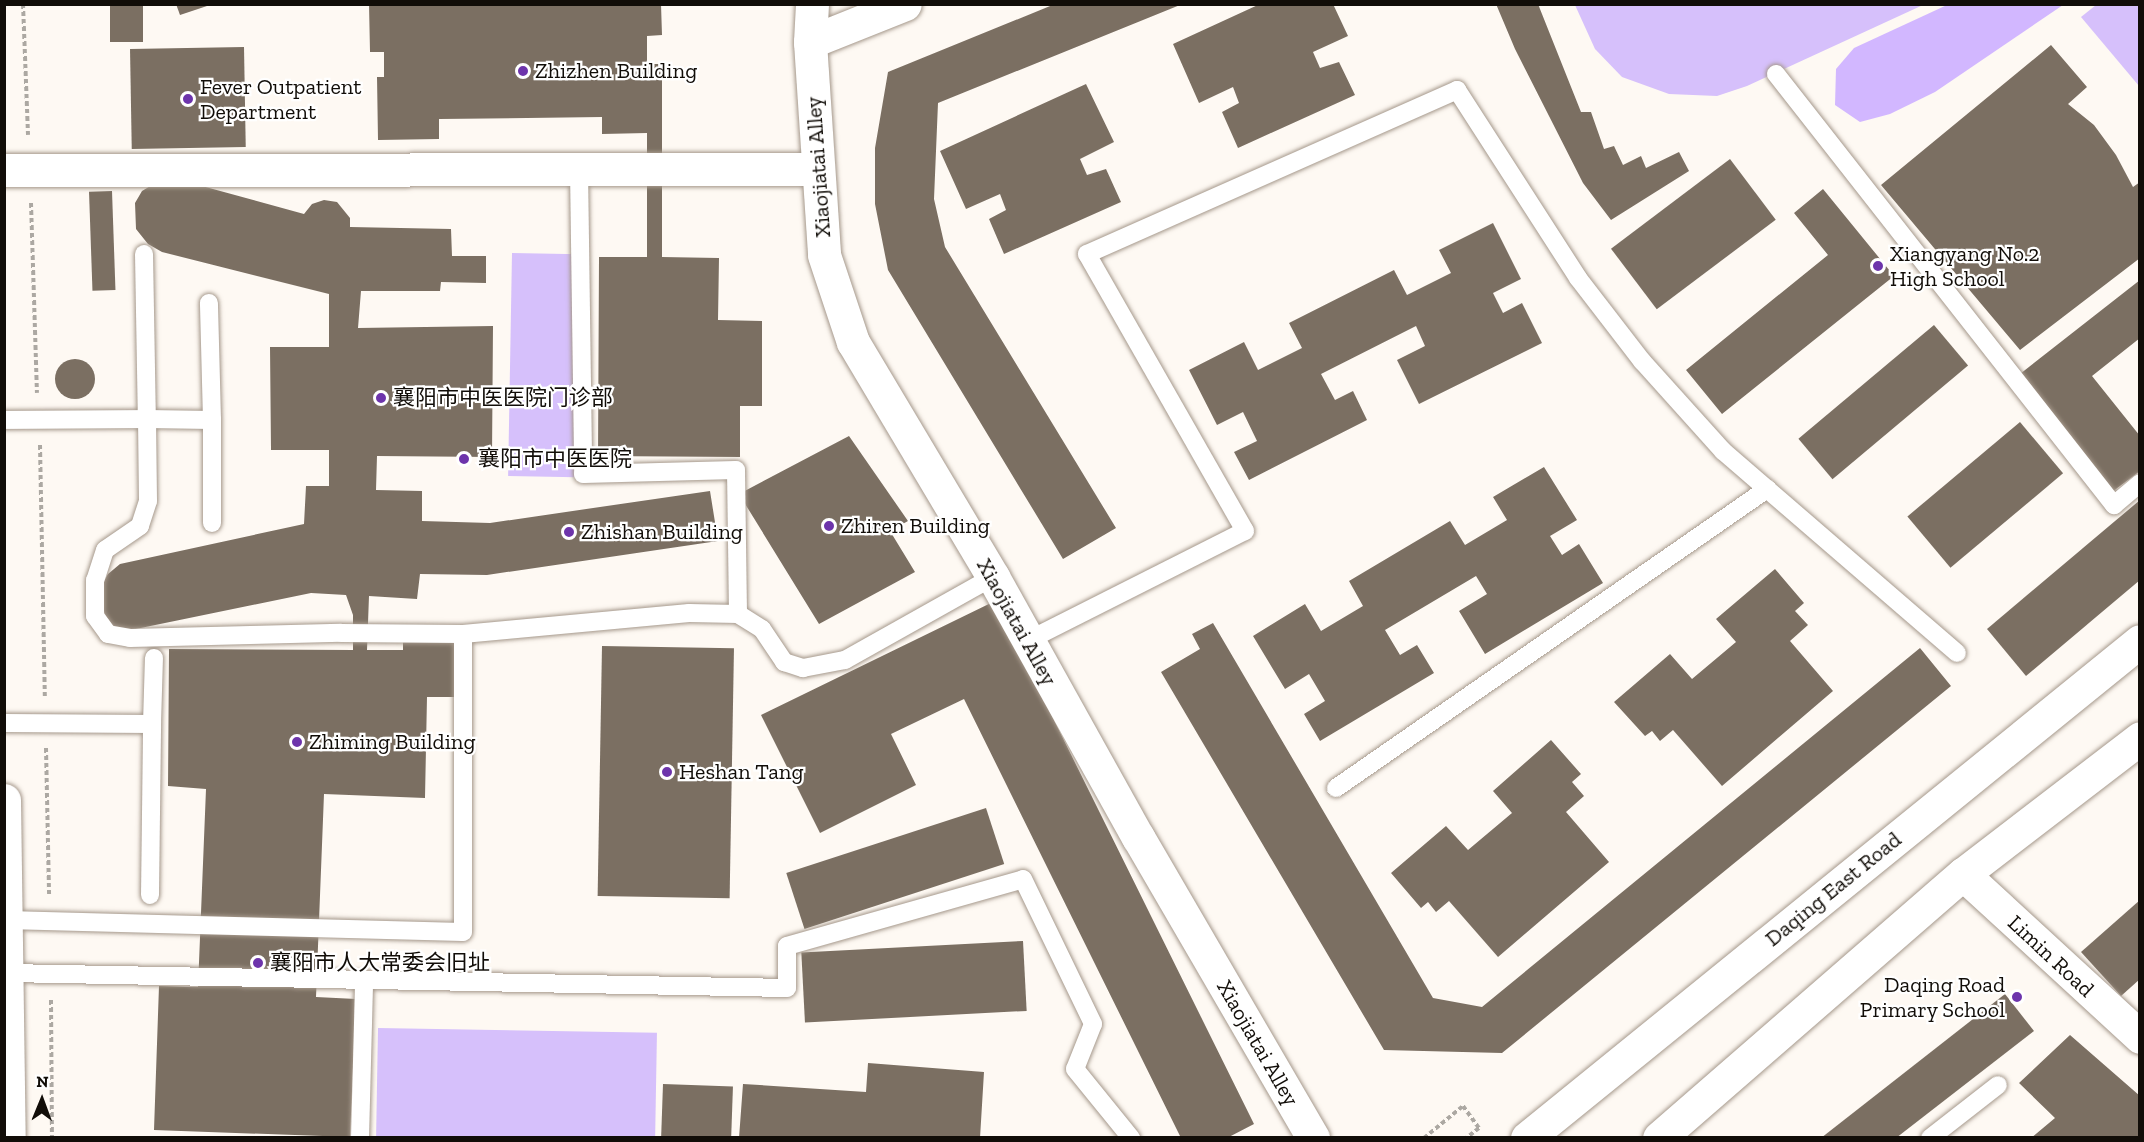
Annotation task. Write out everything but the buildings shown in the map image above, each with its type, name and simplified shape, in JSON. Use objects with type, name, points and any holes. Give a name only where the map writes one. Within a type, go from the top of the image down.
[{"type":"street","name":"Xiaojiatai Alley","points":[[812,4],[810,42],[824,255],[853,342],[993,577],[1027,641],[1313,1137]]},
{"type":"street","points":[[810,42],[905,4]]},
{"type":"street","points":[[17,170],[818,169]]},
{"type":"street","name":"Daqing East Road","points":[[1527,1137],[2139,641]]},
{"type":"street","points":[[1659,1137],[1963,874],[2139,738]]},
{"type":"street","points":[[4,800],[9,1137]]},
{"type":"street","name":"Limin Road","points":[[1963,874],[2139,1037]]},
{"type":"lane","points":[[1776,74],[2114,505],[2139,483]]},
{"type":"lane","points":[[1027,641],[1245,531],[1087,254],[1457,90],[1578,278],[1620,333],[1723,451],[1957,653]]},
{"type":"lane","points":[[579,169],[584,474],[736,470],[738,614]]},
{"type":"lane","points":[[144,254],[148,501],[140,526],[105,550],[95,580],[95,616],[108,634],[130,638],[341,633],[464,634],[689,613],[738,614],[762,629],[784,662],[803,668],[844,660],[993,577]]},
{"type":"lane","points":[[209,303],[213,523]]},
{"type":"lane","points":[[4,420],[212,420]]},
{"type":"lane","points":[[1336,788],[1767,489]]},
{"type":"lane","points":[[6,920],[463,932],[464,634]]},
{"type":"lane","points":[[150,895],[153,658]]},
{"type":"lane","points":[[4,723],[152,724]]},
{"type":"lane","points":[[7,973],[787,988],[787,946],[1023,879],[1093,1024],[1075,1069],[1121,1134]]},
{"type":"lane","points":[[360,1137],[363,980]]},
{"type":"lane","points":[[1930,1137],[1998,1085]]},
{"type":"path","points":[[23,4],[17,170],[38,419],[50,921]]},
{"type":"path","points":[[51,974],[52,1137]]},
{"type":"path","points":[[1424,1137],[1463,1106],[1479,1128],[1466,1137]]},
{"type":"shaded area","points":[[1575,5],[1923,5],[1747,86],[1717,96],[1669,94],[1622,77],[1595,49]]},
{"type":"shaded area","points":[[1947,5],[2063,5],[1935,92],[1890,114],[1860,122],[1835,105],[1836,69],[1854,48]]},
{"type":"shaded area","points":[[2096,5],[2139,5],[2139,86],[2081,17]]},
{"type":"shaded area","points":[[512,253],[580,254],[576,477],[508,476]]},
{"type":"shaded area","points":[[378,1028],[657,1033],[655,1138],[376,1137]]},
{"type":"place","name":"Zhizhen Building","points":[[523,71]]},
{"type":"place","name":"Fever Outpatient Department","points":[[188,99]]},
{"type":"place","name":"Xiangyang No.2 High School","points":[[1878,266]]},
{"type":"place","name":"襄阳市中医医院门诊部","points":[[381,398]]},
{"type":"place","name":"襄阳市中医医院","points":[[464,459]]},
{"type":"place","name":"Zhiren Building","points":[[829,526]]},
{"type":"place","name":"Zhishan Building","points":[[569,532]]},
{"type":"place","name":"Zhiming Building","points":[[297,742]]},
{"type":"place","name":"Heshan Tang","points":[[667,772]]},
{"type":"place","name":"襄阳市人大常委会旧址","points":[[258,963]]},
{"type":"place","name":"Daqing Road Primary School","points":[[2017,997]]}]
